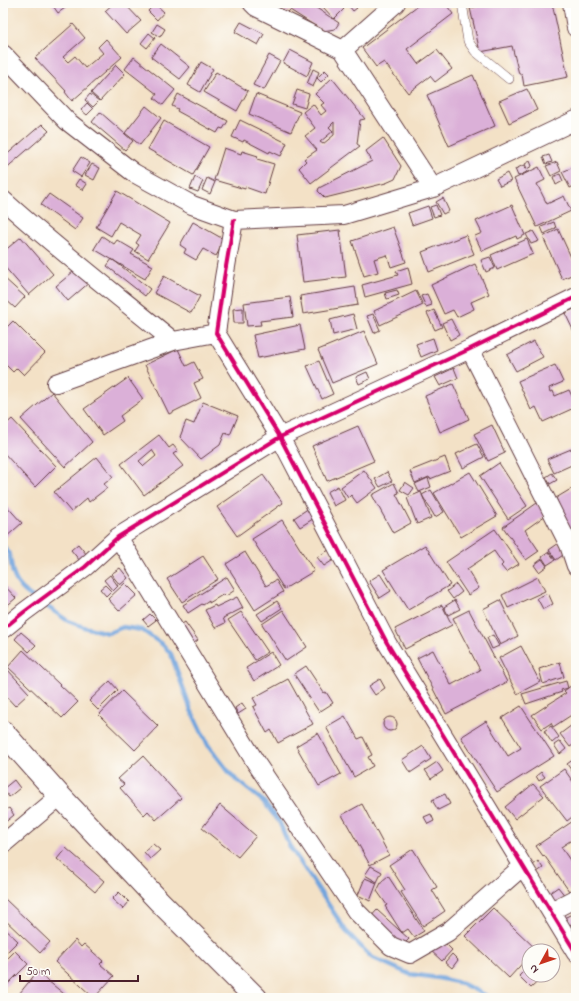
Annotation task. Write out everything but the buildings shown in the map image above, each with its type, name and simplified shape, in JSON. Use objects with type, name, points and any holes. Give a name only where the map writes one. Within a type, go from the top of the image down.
[{"type":"street","points":[[252,3],[256,7],[343,50],[433,188]]},
{"type":"street","points":[[343,50],[396,3]]},
{"type":"street","points":[[572,3],[576,28]]},
{"type":"street","points":[[3,54],[67,121],[134,173],[192,205],[234,220],[344,215],[433,188],[576,120]]},
{"type":"street","points":[[3,200],[103,285],[173,341]]},
{"type":"street","points":[[234,220],[216,333],[280,437],[387,643],[576,953]]},
{"type":"street","points":[[3,629],[85,567],[118,537],[280,437],[470,349],[576,297]]},
{"type":"street","points":[[56,383],[173,341],[216,333]]},
{"type":"street","points":[[470,349],[569,545],[576,566]]},
{"type":"street","points":[[118,537],[269,783],[356,911],[391,946],[410,954],[448,932],[523,866]]},
{"type":"street","points":[[3,732],[60,796],[159,901],[256,998]]},
{"type":"street","points":[[3,844],[60,796]]},
{"type":"street","points":[[551,912],[576,898]]},
{"type":"lane","points":[[462,3],[468,41],[475,51],[509,78]]},
{"type":"waterway","points":[[3,546],[8,552],[16,581],[25,591],[36,599]]},
{"type":"waterway","points":[[42,603],[68,621],[84,627],[108,633],[123,627],[142,630],[163,645],[171,654],[191,710],[208,745],[233,777],[263,801],[279,821],[289,845],[346,931],[371,957],[409,974],[461,983],[488,998]]},
{"type":"cycle path","points":[[234,220],[216,333],[280,437],[387,643],[576,953]]},
{"type":"cycle path","points":[[3,629],[85,567],[118,537],[280,437],[470,349],[576,297]]}]
